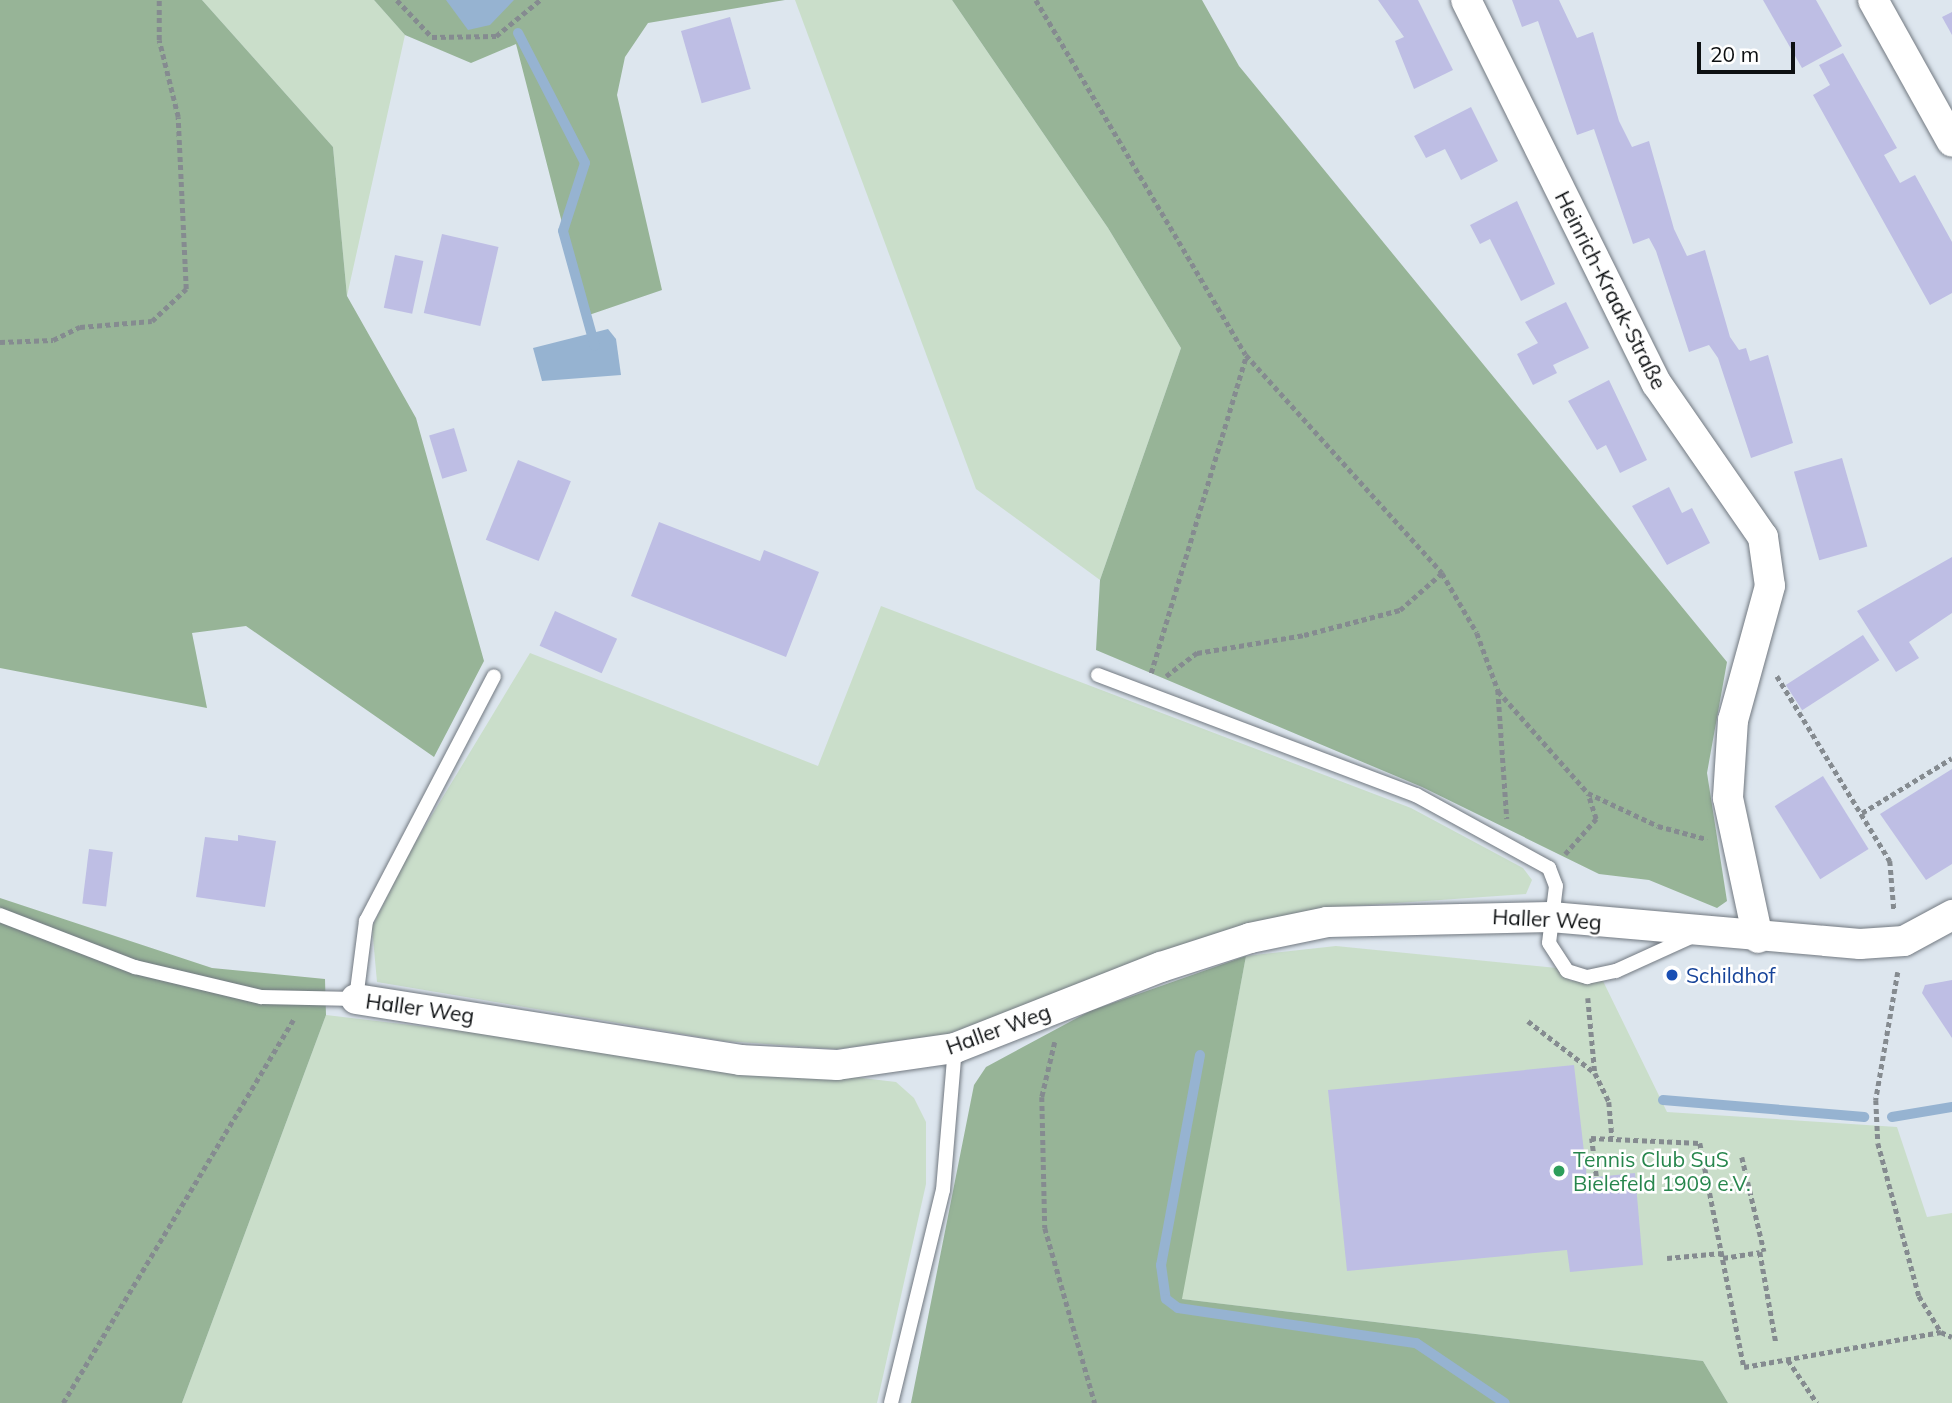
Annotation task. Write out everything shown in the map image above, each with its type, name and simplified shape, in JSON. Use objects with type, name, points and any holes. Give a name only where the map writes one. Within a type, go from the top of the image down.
[{"type":"street","name":"Heinrich-Kraak-Straße","points":[[1466,0],[1657,384],[1763,537],[1770,586],[1729,760],[1734,839],[1758,938]]},
{"type":"street","points":[[1873,0],[1952,142]]},
{"type":"street","name":"Haller Weg","points":[[356,999],[740,1060],[837,1065],[955,1048],[1065,1004],[1250,938],[1327,922],[1551,917],[1758,938],[1899,942],[1952,915]]},
{"type":"lane","points":[[1098,674],[1416,795],[1549,869],[1556,886],[1551,917],[1554,958],[1587,977],[1616,971],[1699,933]]},
{"type":"lane","points":[[356,999],[366,921],[494,676]]},
{"type":"lane","name":"Haller Weg","points":[[0,915],[135,967],[303,1001],[356,999]]},
{"type":"lane","points":[[891,1403],[943,1190],[955,1048]]},
{"type":"path","points":[[0,342],[53,340],[80,327],[152,321],[186,289],[178,117],[159,40],[159,0]]},
{"type":"path","points":[[397,0],[432,37],[445,37],[496,36],[540,0]]},
{"type":"path","points":[[1036,0],[1246,355],[1442,573],[1477,633],[1498,690],[1509,845]]},
{"type":"path","points":[[1146,692],[1246,355]]},
{"type":"path","points":[[1146,692],[1197,653],[1304,635],[1400,610],[1442,573]]},
{"type":"path","points":[[1772,667],[1891,861],[1899,942],[1876,1100],[1878,1143],[1911,1274],[1941,1332]]},
{"type":"path","points":[[1498,690],[1588,793],[1596,819],[1549,869]]},
{"type":"path","points":[[1862,813],[1952,758]]},
{"type":"path","points":[[1588,793],[1669,829],[1701,839],[1734,839]]},
{"type":"path","points":[[1587,977],[1595,1073],[1609,1102],[1612,1137]]},
{"type":"path","points":[[63,1403],[303,1001]]},
{"type":"path","points":[[1065,1004],[1042,1097],[1043,1202],[1072,1339],[1095,1403]]},
{"type":"path","points":[[1528,1021],[1595,1073]]},
{"type":"path","points":[[1595,1177],[1591,1138],[1700,1143],[1744,1367],[1941,1332],[1952,1337]]},
{"type":"path","points":[[1742,1157],[1762,1251],[1776,1343]]},
{"type":"path","points":[[1667,1258],[1762,1251]]},
{"type":"path","points":[[1788,1360],[1817,1403]]},
{"type":"green space","points":[[0,0],[202,0],[333,147],[347,296],[416,418],[484,661],[434,757],[246,626],[192,633],[207,708],[0,668]]},
{"type":"green space","points":[[202,0],[374,0],[405,35],[347,296],[333,147]]},
{"type":"green space","points":[[374,0],[785,0],[648,23],[625,57],[617,95],[662,290],[586,316],[516,44],[471,63],[405,35]]},
{"type":"green space","points":[[795,0],[952,0],[1108,228],[1181,348],[1100,580],[976,489]]},
{"type":"green space","points":[[952,0],[1202,0],[1239,66],[1727,662],[1707,773],[1727,901],[1717,908],[1649,880],[1599,874],[1422,787],[1096,650],[1100,580],[1181,348],[1108,228]]},
{"type":"green space","points":[[881,606],[1411,808],[1523,868],[1532,880],[1526,894],[1325,908],[1240,926],[948,1034],[837,1049],[724,1041],[377,982],[372,927],[409,853],[530,653],[818,766]]},
{"type":"green space","points":[[0,898],[212,968],[325,979],[326,1015],[182,1403],[0,1403]]},
{"type":"green space","name":"Tennis Club SuS Bielefeld 1909 e.V.","points":[[1336,946],[1557,968],[1571,981],[1603,981],[1667,1112],[1897,1127],[1927,1217],[1952,1213],[1952,1403],[1728,1403],[1703,1361],[1181,1299],[1246,956]]},
{"type":"green space","points":[[1246,956],[1182,1299],[1703,1361],[1728,1403],[911,1403],[974,1085],[986,1067],[1090,1011]]},
{"type":"green space","points":[[326,1015],[896,1082],[914,1098],[926,1122],[926,1184],[877,1403],[182,1403]]},
{"type":"water","points":[[446,0],[514,0],[490,25],[468,30]]},
{"type":"water","points":[[608,329],[616,339],[621,375],[542,381],[533,348]]},
{"type":"building","points":[[1378,0],[1418,0],[1453,70],[1414,89],[1395,41],[1404,37]]},
{"type":"building","points":[[1512,0],[1559,0],[1577,38],[1593,32],[1619,121],[1632,147],[1649,141],[1674,229],[1687,256],[1705,250],[1730,337],[1739,350],[1746,348],[1750,361],[1768,355],[1793,443],[1751,458],[1718,358],[1709,345],[1689,352],[1656,251],[1649,238],[1633,244],[1594,129],[1577,135],[1538,21],[1522,27]]},
{"type":"building","points":[[1763,0],[1816,0],[1842,46],[1802,68]]},
{"type":"building","points":[[1952,12],[1952,35],[1942,17]]},
{"type":"building","points":[[730,17],[751,89],[702,103],[681,31]]},
{"type":"building","points":[[1843,53],[1897,148],[1884,155],[1900,183],[1915,175],[1952,242],[1952,293],[1930,305],[1813,95],[1830,85],[1819,65]]},
{"type":"building","points":[[1471,107],[1498,161],[1461,180],[1445,149],[1426,158],[1414,136]]},
{"type":"building","points":[[1517,201],[1555,284],[1521,301],[1490,239],[1480,244],[1470,225]]},
{"type":"building","points":[[442,234],[499,247],[480,326],[424,313]]},
{"type":"building","points":[[395,255],[423,261],[412,314],[384,308]]},
{"type":"building","points":[[1566,302],[1589,348],[1553,365],[1557,373],[1533,385],[1517,354],[1538,343],[1525,322]]},
{"type":"building","points":[[1609,380],[1647,460],[1620,473],[1606,445],[1597,450],[1568,401]]},
{"type":"building","points":[[454,428],[467,471],[442,479],[429,436]]},
{"type":"building","points":[[1842,458],[1867,546],[1819,560],[1794,472]]},
{"type":"building","points":[[518,460],[571,481],[539,561],[486,540]]},
{"type":"building","points":[[1669,487],[1682,513],[1692,508],[1710,543],[1667,565],[1632,506]]},
{"type":"building","points":[[659,522],[760,561],[764,550],[819,572],[786,657],[631,596]]},
{"type":"building","points":[[1952,557],[1952,613],[1909,642],[1919,658],[1896,672],[1857,611]]},
{"type":"building","points":[[555,611],[617,639],[602,673],[540,646]]},
{"type":"building","points":[[1863,635],[1879,660],[1802,710],[1786,685]]},
{"type":"building","points":[[1952,769],[1952,864],[1926,880],[1880,814]]},
{"type":"building","points":[[1823,776],[1869,849],[1820,879],[1775,806]]},
{"type":"building","points":[[238,835],[276,841],[265,907],[196,897],[205,837],[238,841]]},
{"type":"building","points":[[89,849],[113,852],[106,907],[82,904]]},
{"type":"building","points":[[1952,980],[1952,1038],[1922,993],[1925,985]]},
{"type":"building","points":[[1574,1065],[1587,1178],[1635,1173],[1643,1265],[1570,1272],[1567,1250],[1347,1271],[1328,1090]]},
{"type":"waterway","points":[[518,33],[585,163],[563,231],[595,346]]},
{"type":"waterway","points":[[1200,1055],[1161,1265],[1166,1299],[1178,1308],[1416,1343],[1505,1403]]},
{"type":"waterway","points":[[1663,1100],[1864,1117]]},
{"type":"waterway","points":[[1892,1117],[1952,1107]]},
{"type":"place","name":"Schildhof","points":[[1672,975]]},
{"type":"place","name":"Tennis Club SuS Bielefeld 1909 e.V.","points":[[1559,1171]]}]
